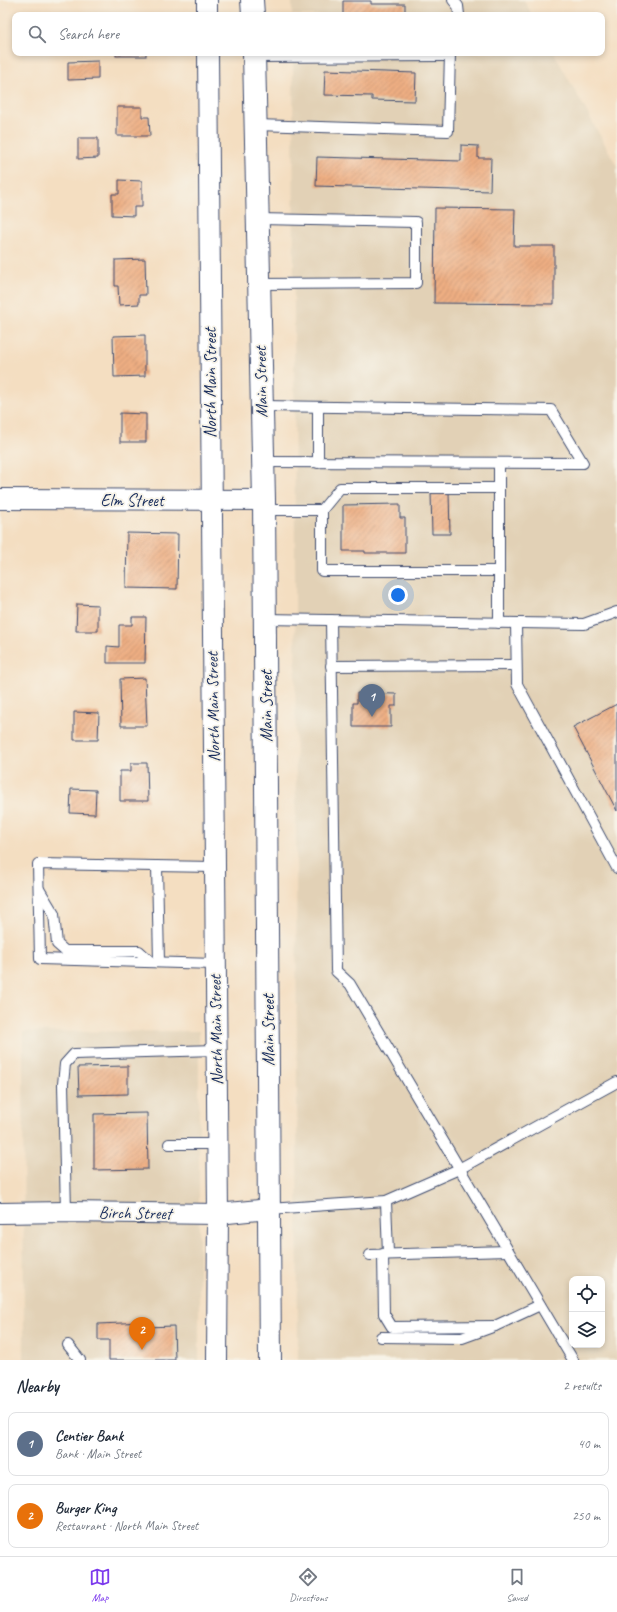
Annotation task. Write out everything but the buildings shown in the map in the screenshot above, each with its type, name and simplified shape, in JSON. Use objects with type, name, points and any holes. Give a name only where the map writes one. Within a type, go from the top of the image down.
[{"type":"main road","points":[[252,0],[253,12]]},
{"type":"main road","name":"Main Street","points":[[254,56],[264,505],[270,1360]]},
{"type":"street","points":[[207,0],[207,12]]},
{"type":"street","name":"North Main Street","points":[[208,56],[218,1214],[217,1360]]},
{"type":"street","name":"Elm Street","points":[[0,499],[211,500],[264,505]]},
{"type":"street","name":"Birch Street","points":[[0,1213],[66,1212],[218,1214],[269,1209]]},
{"type":"lane","points":[[453,0],[458,6],[459,12]]},
{"type":"lane","points":[[256,125],[448,131],[450,56]]},
{"type":"lane","points":[[258,219],[416,222],[416,283],[259,284]]},
{"type":"lane","points":[[262,406],[551,410],[583,463],[263,462]]},
{"type":"lane","points":[[318,407],[318,463]]},
{"type":"lane","points":[[499,463],[499,623]]},
{"type":"lane","points":[[499,488],[340,488],[322,510],[322,571],[499,571]]},
{"type":"lane","points":[[264,505],[322,510]]},
{"type":"lane","points":[[265,619],[584,624],[617,612]]},
{"type":"lane","points":[[331,620],[336,971],[350,984],[573,1360]]},
{"type":"lane","points":[[516,623],[517,684],[617,868]]},
{"type":"lane","points":[[331,666],[516,665]]},
{"type":"lane","points":[[214,867],[38,864],[40,959],[215,964]]},
{"type":"lane","points":[[155,962],[157,866]]},
{"type":"lane","points":[[39,889],[54,914],[56,944],[66,952],[139,951],[155,962]]},
{"type":"lane","points":[[66,1212],[63,1084],[65,1064],[74,1054],[216,1050]]},
{"type":"lane","points":[[269,1209],[386,1201],[459,1169],[617,1082]]},
{"type":"lane","points":[[168,1144],[217,1144]]},
{"type":"lane","points":[[386,1201],[384,1314],[392,1326],[495,1326]]},
{"type":"lane","points":[[370,1255],[508,1251]]},
{"type":"lane","points":[[381,1337],[462,1338],[495,1326],[540,1305]]},
{"type":"lane","points":[[68,1345],[80,1360]]},
{"type":"shaded area","points":[[292,0],[524,0],[530,12],[292,12]]},
{"type":"shaded area","points":[[293,56],[556,56],[617,166],[617,1360],[298,1360]]},
{"type":"shaded area","points":[[199,1031],[199,1360],[24,1360],[23,1032]]},
{"type":"place","name":"Centier Bank","points":[[372,717]]},
{"type":"place","name":"Burger King","points":[[142,1350]]}]
